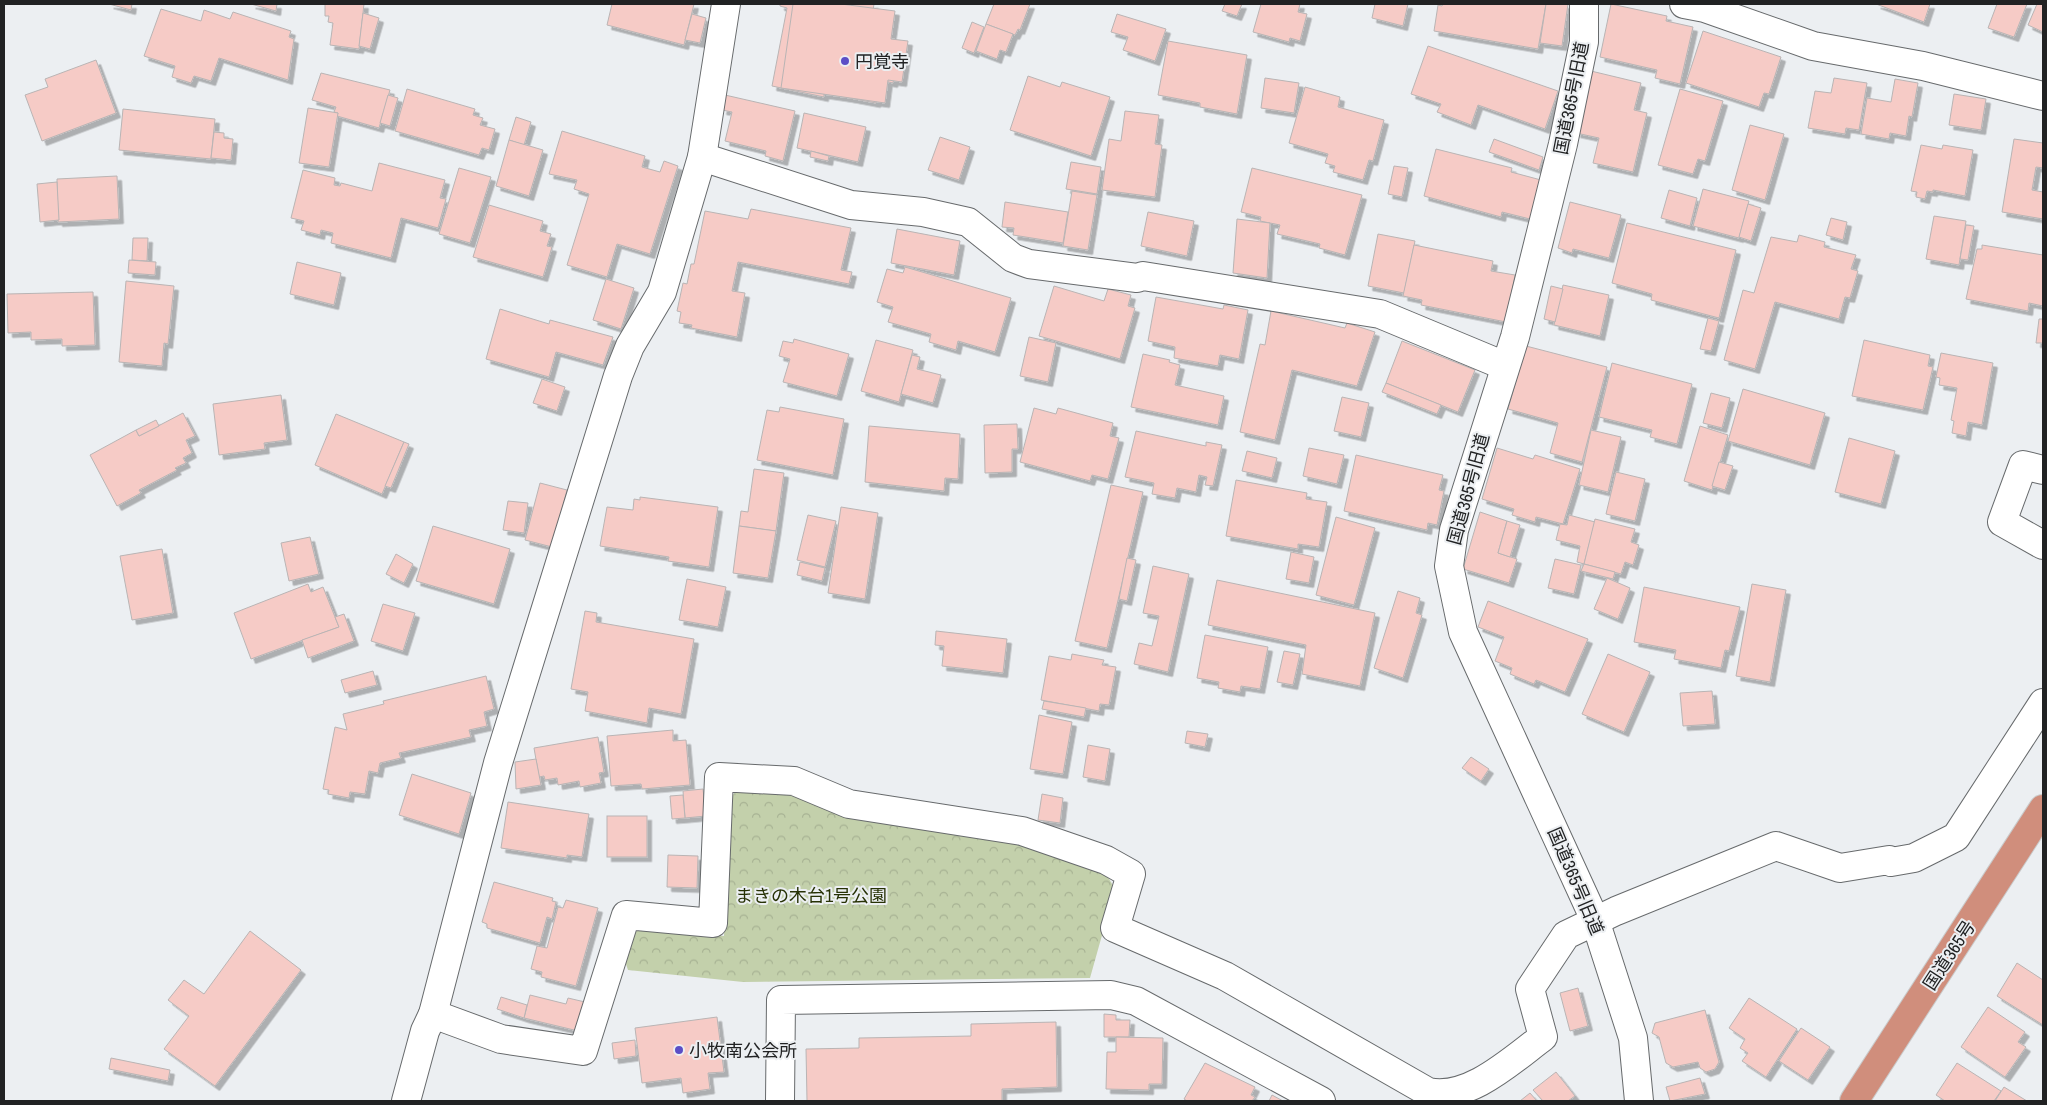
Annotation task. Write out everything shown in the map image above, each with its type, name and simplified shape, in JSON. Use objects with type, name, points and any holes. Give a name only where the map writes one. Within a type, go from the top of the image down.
[{"type":"highway","name":"国道365号","points":[[1854,1101],[2043,808]]},
{"type":"street","points":[[406,1101],[425,1031],[433,1014],[498,763],[618,376],[630,346],[662,292],[702,157],[726,4]]},
{"type":"street","name":"国道365号旧道","points":[[1584,4],[1584,42],[1575,95],[1505,366],[1454,530],[1449,566],[1463,632],[1595,920],[1633,1038],[1639,1101]]},
{"type":"street","points":[[1684,4],[1705,8],[1812,46],[1923,66],[2043,96]]},
{"type":"street","points":[[702,157],[852,205],[924,212],[968,222],[1013,258],[1029,264],[1137,278],[1143,276],[1153,277],[1380,314],[1505,366]]},
{"type":"street","points":[[2043,470],[2023,465],[2002,522],[2043,545]]},
{"type":"street","points":[[433,1014],[501,1039],[583,1050],[626,915],[712,923],[719,777],[794,780],[849,804],[1022,831],[1106,860],[1131,874],[1115,928],[1225,976],[1428,1092],[1441,1095],[1485,1080],[1543,1037],[1530,989],[1566,935],[1595,920],[1776,846],[1840,868],[1914,858],[1956,837],[2043,703]]},
{"type":"street","points":[[780,1101],[781,1000],[1111,995],[1136,1001],[1321,1101]]},
{"type":"green space","name":"まきの木台1号公園","points":[[738,790],[793,792],[851,819],[1018,843],[1105,872],[1115,889],[1090,978],[743,982],[628,970],[624,958],[630,935],[644,927],[724,936],[728,799]]},
{"type":"building","points":[[109,4],[132,4],[131,10]]},
{"type":"building","points":[[251,4],[277,4],[276,11]]},
{"type":"building","points":[[325,4],[364,4],[359,49],[330,45],[333,23],[328,22],[329,16],[325,16]]},
{"type":"building","points":[[612,4],[694,4],[684,45],[607,25]]},
{"type":"building","name":"円覚寺","points":[[780,4],[831,4],[851,8],[852,4],[874,4],[873,11],[892,15],[887,39],[901,41],[893,83],[880,80],[876,103],[824,93],[824,97],[772,86],[787,8],[780,6]]},
{"type":"building","name":"円覚寺","points":[[793,4],[841,4],[895,11],[891,39],[908,41],[902,82],[888,80],[885,103],[781,88]]},
{"type":"building","points":[[994,4],[1030,4],[1020,30],[1018,29],[1015,35],[986,24]]},
{"type":"building","points":[[1225,4],[1242,4],[1237,16],[1222,11]]},
{"type":"building","points":[[1261,4],[1300,4],[1298,12],[1307,14],[1300,41],[1290,38],[1289,42],[1253,32]]},
{"type":"building","points":[[1375,4],[1408,4],[1403,26],[1372,18]]},
{"type":"building","points":[[1443,4],[1546,4],[1538,49],[1434,31],[1438,5],[1442,6]]},
{"type":"building","points":[[1546,4],[1568,4],[1562,46],[1540,43]]},
{"type":"building","points":[[1611,4],[1667,16],[1666,21],[1693,27],[1680,84],[1655,78],[1657,70],[1600,57]]},
{"type":"building","points":[[1876,4],[1930,4],[1924,22]]},
{"type":"building","points":[[1997,4],[2027,4],[2014,37],[1988,28]]},
{"type":"building","points":[[2037,4],[2043,4],[2043,32],[2028,25]]},
{"type":"building","points":[[161,9],[201,21],[204,10],[230,19],[233,12],[291,31],[289,37],[294,39],[288,80],[219,58],[211,81],[194,76],[191,83],[172,77],[175,66],[144,56]]},
{"type":"building","points":[[363,13],[379,18],[370,49],[359,46]]},
{"type":"building","points":[[692,14],[706,18],[700,43],[685,40]]},
{"type":"building","points":[[1117,14],[1166,29],[1155,61],[1123,50],[1128,37],[1111,32]]},
{"type":"building","points":[[972,22],[984,27],[974,53],[962,48]]},
{"type":"building","points":[[986,24],[1013,34],[1006,52],[1000,50],[997,59],[976,51]]},
{"type":"building","points":[[1703,31],[1781,57],[1769,94],[1764,93],[1759,107],[1686,83]]},
{"type":"building","points":[[1168,41],[1247,55],[1237,114],[1200,107],[1200,103],[1158,95]]},
{"type":"building","points":[[1428,46],[1558,91],[1545,129],[1478,105],[1471,125],[1437,112],[1441,104],[1411,94]]},
{"type":"building","points":[[96,60],[116,113],[42,141],[25,95],[48,87],[45,79]]},
{"type":"building","points":[[1591,71],[1641,83],[1634,110],[1647,113],[1633,172],[1593,163],[1599,138],[1576,133]]},
{"type":"building","points":[[321,73],[390,90],[379,128],[337,116],[338,113],[334,112],[336,107],[312,100]]},
{"type":"building","points":[[1028,76],[1060,87],[1062,82],[1110,97],[1091,156],[1010,130]]},
{"type":"building","points":[[1265,78],[1299,83],[1294,113],[1261,108]]},
{"type":"building","points":[[1834,78],[1867,83],[1859,130],[1846,128],[1845,134],[1808,128],[1815,91],[1831,93]]},
{"type":"building","points":[[1895,79],[1918,83],[1912,117],[1909,116],[1906,136],[1890,133],[1889,139],[1861,134],[1867,98],[1891,102]]},
{"type":"building","points":[[1305,87],[1340,97],[1338,107],[1384,120],[1373,161],[1369,160],[1363,180],[1333,172],[1335,166],[1325,163],[1328,154],[1289,143]]},
{"type":"building","points":[[407,89],[475,109],[473,115],[483,118],[480,125],[495,129],[489,150],[482,148],[479,155],[395,131]]},
{"type":"building","points":[[1680,89],[1723,101],[1705,161],[1698,159],[1693,174],[1658,165]]},
{"type":"building","points":[[1954,94],[1986,99],[1981,130],[1949,125]]},
{"type":"building","points":[[388,95],[398,98],[390,126],[380,123]]},
{"type":"building","points":[[725,95],[795,111],[783,161],[765,156],[766,151],[725,141],[732,112],[722,110]]},
{"type":"building","points":[[308,108],[338,113],[329,167],[299,163]]},
{"type":"building","points":[[123,109],[215,119],[211,159],[119,150]]},
{"type":"building","points":[[1125,111],[1159,115],[1155,144],[1162,145],[1155,197],[1102,190],[1109,139],[1121,141]]},
{"type":"building","points":[[804,113],[866,127],[858,162],[797,148]]},
{"type":"building","points":[[516,117],[531,122],[524,145],[509,140]]},
{"type":"building","points":[[1750,125],[1784,134],[1765,200],[1732,190]]},
{"type":"building","points":[[562,131],[645,156],[642,167],[660,172],[664,161],[678,166],[650,254],[617,244],[607,277],[567,265],[589,194],[574,189],[577,180],[549,174]]},
{"type":"building","points":[[214,132],[224,133],[224,138],[233,139],[231,160],[211,158]]},
{"type":"building","points":[[940,137],[970,147],[959,180],[928,170]]},
{"type":"building","points":[[1494,139],[1543,157],[1539,170],[1489,152]]},
{"type":"building","points":[[2014,139],[2043,143],[2043,168],[2036,167],[2032,190],[2043,192],[2043,219],[2002,212]]},
{"type":"building","points":[[509,140],[543,150],[529,196],[496,186]]},
{"type":"building","points":[[1921,145],[1942,149],[1943,145],[1973,150],[1965,196],[1933,190],[1933,192],[1927,191],[1925,199],[1916,197],[1917,192],[1911,191]]},
{"type":"building","points":[[1436,149],[1512,168],[1511,172],[1541,180],[1530,219],[1502,212],[1501,217],[1424,196]]},
{"type":"building","points":[[811,151],[829,156],[828,161],[810,157]]},
{"type":"building","points":[[1071,162],[1101,167],[1097,194],[1066,189]]},
{"type":"building","points":[[379,163],[445,180],[440,198],[446,199],[438,228],[401,218],[391,258],[331,243],[333,233],[321,230],[320,235],[301,230],[304,221],[291,218],[303,170],[335,178],[334,185],[340,186],[341,183],[372,191]]},
{"type":"building","points":[[1394,166],[1408,168],[1402,197],[1388,194]]},
{"type":"building","points":[[459,168],[491,177],[470,243],[439,234]]},
{"type":"building","points":[[1252,168],[1362,195],[1345,255],[1319,248],[1320,244],[1277,234],[1280,225],[1260,221],[1261,217],[1241,212]]},
{"type":"building","points":[[117,176],[119,219],[58,222],[57,179]]},
{"type":"building","points":[[57,182],[59,220],[40,222],[37,184]]},
{"type":"building","points":[[1703,189],[1749,201],[1739,238],[1693,226]]},
{"type":"building","points":[[1669,190],[1697,198],[1690,226],[1661,218]]},
{"type":"building","points":[[1072,191],[1097,195],[1088,250],[1063,246]]},
{"type":"building","points":[[1005,202],[1068,212],[1063,243],[1013,235],[1014,228],[1002,227]]},
{"type":"building","points":[[1570,202],[1621,215],[1609,258],[1573,249],[1572,253],[1558,248]]},
{"type":"building","points":[[1748,204],[1761,208],[1751,241],[1739,237]]},
{"type":"building","points":[[489,205],[543,221],[540,231],[551,234],[547,246],[552,247],[543,277],[473,257]]},
{"type":"building","points":[[751,209],[851,228],[841,270],[852,272],[849,284],[738,262],[732,291],[745,293],[737,337],[691,328],[692,325],[679,323],[681,312],[677,311],[683,283],[687,284],[691,264],[694,264],[705,211],[748,219]]},
{"type":"building","points":[[1148,212],[1194,221],[1187,256],[1141,246]]},
{"type":"building","points":[[1934,216],[1966,221],[1959,265],[1926,259]]},
{"type":"building","points":[[1831,218],[1847,222],[1843,240],[1826,235]]},
{"type":"building","points":[[1237,219],[1270,223],[1267,278],[1233,273]]},
{"type":"building","points":[[1627,223],[1736,250],[1719,318],[1651,300],[1652,294],[1612,283]]},
{"type":"building","points":[[1966,225],[1974,226],[1968,260],[1960,259]]},
{"type":"building","points":[[897,229],[960,241],[954,275],[891,263]]},
{"type":"building","points":[[1378,234],[1415,241],[1404,293],[1368,286]]},
{"type":"building","points":[[1799,235],[1825,242],[1824,247],[1856,255],[1851,269],[1858,271],[1850,298],[1845,297],[1839,319],[1775,302],[1755,369],[1724,360],[1743,290],[1754,293],[1771,237],[1797,242]]},
{"type":"building","points":[[133,238],[148,238],[147,261],[132,260]]},
{"type":"building","points":[[1414,245],[1493,261],[1491,271],[1515,275],[1506,322],[1421,305],[1422,300],[1403,296]]},
{"type":"building","points":[[1982,245],[2043,255],[2043,306],[2029,303],[2028,311],[1966,299],[1977,249],[1982,249]]},
{"type":"building","points":[[129,260],[156,262],[155,275],[128,273]]},
{"type":"building","points":[[297,262],[341,273],[334,305],[290,294]]},
{"type":"building","points":[[905,267],[1011,298],[995,352],[958,341],[956,350],[929,342],[931,334],[888,322],[893,307],[877,302],[887,269],[903,273]]},
{"type":"building","points":[[606,279],[634,288],[621,329],[593,320]]},
{"type":"building","points":[[126,281],[174,286],[168,344],[164,343],[162,366],[119,362]]},
{"type":"building","points":[[1563,285],[1609,295],[1600,336],[1554,325]]},
{"type":"building","points":[[1054,286],[1104,301],[1108,289],[1131,295],[1128,306],[1135,308],[1120,359],[1039,336]]},
{"type":"building","points":[[1551,286],[1563,289],[1555,322],[1544,319]]},
{"type":"building","points":[[93,292],[95,345],[62,346],[62,339],[31,340],[31,332],[8,333],[7,294]]},
{"type":"building","points":[[1156,297],[1223,309],[1224,305],[1248,310],[1239,359],[1220,355],[1218,366],[1174,358],[1175,347],[1148,341]]},
{"type":"building","points":[[500,309],[549,324],[550,320],[613,337],[603,365],[556,352],[549,377],[486,359]]},
{"type":"building","points":[[1271,311],[1345,328],[1347,323],[1375,332],[1357,386],[1292,370],[1275,440],[1240,432],[1260,344],[1265,345]]},
{"type":"building","points":[[1708,318],[1719,321],[1711,351],[1700,349]]},
{"type":"building","points":[[2039,319],[2043,319],[2043,343],[2036,343]]},
{"type":"building","points":[[1029,337],[1056,343],[1048,382],[1020,376]]},
{"type":"building","points":[[794,339],[849,354],[837,396],[783,382],[790,359],[779,356],[783,341],[793,343]]},
{"type":"building","points":[[876,340],[913,350],[899,402],[861,391]]},
{"type":"building","points":[[1864,340],[1930,355],[1928,366],[1933,367],[1923,410],[1852,396]]},
{"type":"building","points":[[1402,341],[1475,370],[1458,412],[1386,383]]},
{"type":"building","points":[[1526,346],[1607,367],[1582,462],[1550,453],[1558,423],[1508,409]]},
{"type":"building","points":[[1941,353],[1993,363],[1982,425],[1968,422],[1966,436],[1952,433],[1954,421],[1951,420],[1957,388],[1939,385],[1940,378],[1936,377]]},
{"type":"building","points":[[1143,354],[1170,360],[1169,362],[1180,365],[1175,385],[1224,396],[1218,425],[1131,407]]},
{"type":"building","points":[[912,355],[920,357],[917,369],[941,375],[933,403],[901,394]]},
{"type":"building","points":[[1612,363],[1692,384],[1677,444],[1650,437],[1652,430],[1599,417]]},
{"type":"building","points":[[542,379],[565,387],[557,411],[533,403]]},
{"type":"building","points":[[1386,383],[1441,405],[1437,414],[1382,392]]},
{"type":"building","points":[[1743,389],[1825,413],[1810,465],[1728,441]]},
{"type":"building","points":[[1711,393],[1730,398],[1722,428],[1703,423]]},
{"type":"building","points":[[281,395],[287,440],[264,443],[265,449],[219,455],[213,404]]},
{"type":"building","points":[[1342,397],[1369,403],[1361,437],[1334,431]]},
{"type":"building","points":[[780,407],[844,419],[833,475],[757,460],[767,410],[779,412]]},
{"type":"building","points":[[1034,408],[1056,414],[1058,408],[1113,423],[1110,436],[1119,438],[1108,479],[1092,475],[1090,481],[1020,462]]},
{"type":"building","points":[[183,413],[195,436],[186,440],[192,453],[183,458],[186,463],[175,468],[177,470],[139,490],[141,493],[117,506],[90,455],[136,430],[139,436]]},
{"type":"building","points":[[336,414],[404,442],[382,494],[315,465]]},
{"type":"building","points":[[156,420],[159,426],[139,436],[136,430]]},
{"type":"building","points":[[1017,424],[1018,449],[1012,449],[1012,472],[985,473],[984,425]]},
{"type":"building","points":[[869,426],[960,434],[958,479],[945,478],[944,491],[865,482]]},
{"type":"building","points":[[1700,426],[1728,435],[1712,490],[1684,481]]},
{"type":"building","points":[[1591,430],[1621,437],[1608,492],[1579,485]]},
{"type":"building","points":[[1136,431],[1206,446],[1206,442],[1222,445],[1213,486],[1205,485],[1207,477],[1199,475],[1196,492],[1177,488],[1175,498],[1152,494],[1154,483],[1125,477]]},
{"type":"building","points":[[1849,438],[1895,451],[1881,504],[1835,492]]},
{"type":"building","points":[[404,442],[409,444],[391,488],[385,486]]},
{"type":"building","points":[[1309,448],[1344,455],[1337,484],[1303,476]]},
{"type":"building","points":[[1497,448],[1533,459],[1535,455],[1580,469],[1563,524],[1536,517],[1535,522],[1512,515],[1514,509],[1482,499]]},
{"type":"building","points":[[1247,451],[1277,458],[1272,478],[1242,471]]},
{"type":"building","points":[[1356,455],[1443,475],[1439,490],[1444,491],[1437,525],[1428,523],[1427,530],[1344,511]]},
{"type":"building","points":[[1719,462],[1733,466],[1725,490],[1712,486]]},
{"type":"building","points":[[754,469],[784,473],[776,531],[739,526],[741,511],[748,512]]},
{"type":"building","points":[[1616,472],[1645,479],[1635,521],[1606,514]]},
{"type":"building","points":[[1236,480],[1307,493],[1306,499],[1327,502],[1319,547],[1298,544],[1298,549],[1226,536]]},
{"type":"building","points":[[540,483],[567,490],[552,547],[525,540]]},
{"type":"building","points":[[1111,485],[1143,492],[1107,648],[1075,641]]},
{"type":"building","points":[[640,497],[718,507],[709,567],[668,561],[669,557],[600,546],[607,507],[633,510],[634,499],[640,500]]},
{"type":"building","points":[[508,501],[528,503],[524,533],[503,530]]},
{"type":"building","points":[[841,507],[878,513],[865,599],[828,593]]},
{"type":"building","points":[[1480,512],[1507,521],[1498,553],[1517,559],[1509,583],[1463,569]]},
{"type":"building","points":[[808,515],[836,521],[825,567],[797,560]]},
{"type":"building","points":[[1569,515],[1595,522],[1584,564],[1577,562],[1580,546],[1556,540],[1560,524],[1567,525]]},
{"type":"building","points":[[1336,517],[1375,528],[1354,605],[1316,595]]},
{"type":"building","points":[[1595,519],[1635,529],[1631,542],[1639,545],[1633,565],[1625,562],[1621,574],[1584,564]]},
{"type":"building","points":[[1507,521],[1520,525],[1510,557],[1498,553]]},
{"type":"building","points":[[433,526],[510,549],[494,604],[416,581]]},
{"type":"building","points":[[739,526],[776,531],[768,578],[733,573]]},
{"type":"building","points":[[310,537],[319,574],[289,581],[281,543]]},
{"type":"building","points":[[162,549],[173,613],[132,620],[120,556]]},
{"type":"building","points":[[1291,552],[1314,557],[1309,583],[1286,579]]},
{"type":"building","points":[[396,554],[413,564],[404,583],[386,574]]},
{"type":"building","points":[[1127,558],[1136,560],[1127,601],[1119,599]]},
{"type":"building","points":[[1555,559],[1581,565],[1574,594],[1548,588]]},
{"type":"building","points":[[800,562],[825,568],[822,581],[797,575]]},
{"type":"building","points":[[1584,564],[1615,572],[1613,579],[1581,571]]},
{"type":"building","points":[[1153,566],[1189,574],[1168,672],[1134,664],[1139,643],[1152,646],[1159,616],[1143,613]]},
{"type":"building","points":[[1607,578],[1630,588],[1618,619],[1594,609]]},
{"type":"building","points":[[687,579],[726,587],[718,627],[679,620]]},
{"type":"building","points":[[1217,580],[1375,613],[1360,686],[1302,674],[1306,645],[1208,625]]},
{"type":"building","points":[[308,584],[311,592],[323,587],[339,627],[251,659],[234,613]]},
{"type":"building","points":[[1752,584],[1786,590],[1770,682],[1736,676]]},
{"type":"building","points":[[1644,587],[1740,607],[1729,651],[1725,650],[1721,668],[1674,659],[1676,650],[1634,642]]},
{"type":"building","points":[[1398,591],[1420,598],[1416,613],[1422,615],[1403,678],[1374,668]]},
{"type":"building","points":[[1488,601],[1588,639],[1565,692],[1536,680],[1534,684],[1510,674],[1512,668],[1495,661],[1504,637],[1478,627]]},
{"type":"building","points":[[383,604],[415,613],[403,651],[371,641]]},
{"type":"building","points":[[585,611],[597,613],[596,622],[694,639],[681,714],[649,708],[647,723],[585,711],[588,692],[571,689]]},
{"type":"building","points":[[344,614],[354,641],[308,658],[302,640],[339,627],[335,617]]},
{"type":"building","points":[[936,631],[1007,639],[1003,673],[942,666],[944,646],[935,645]]},
{"type":"building","points":[[1205,635],[1268,647],[1260,689],[1241,686],[1240,692],[1218,688],[1219,682],[1197,678]]},
{"type":"building","points":[[1284,651],[1300,654],[1293,685],[1277,682]]},
{"type":"building","points":[[1072,654],[1104,660],[1102,665],[1116,667],[1109,705],[1100,704],[1099,711],[1041,700],[1049,656],[1071,660]]},
{"type":"building","points":[[1608,654],[1650,672],[1624,732],[1582,714]]},
{"type":"building","points":[[373,671],[377,685],[345,693],[341,680]]},
{"type":"building","points":[[486,676],[494,709],[484,712],[487,726],[469,730],[471,737],[399,753],[401,758],[380,763],[378,773],[369,771],[365,794],[350,792],[349,798],[328,794],[329,790],[323,789],[335,727],[347,730],[343,714],[384,704],[383,701]]},
{"type":"building","points":[[1712,691],[1715,724],[1683,726],[1680,693]]},
{"type":"building","points":[[1044,701],[1086,708],[1084,717],[1042,709]]},
{"type":"building","points":[[1039,715],[1072,722],[1063,774],[1030,769]]},
{"type":"building","points":[[673,730],[673,741],[686,740],[690,785],[642,789],[641,784],[611,786],[607,736]]},
{"type":"building","points":[[1187,731],[1208,734],[1205,747],[1185,743]]},
{"type":"building","points":[[598,737],[604,772],[599,773],[601,783],[580,787],[579,781],[558,785],[557,778],[545,780],[544,776],[539,777],[534,748]]},
{"type":"building","points":[[1088,745],[1110,749],[1105,781],[1083,777]]},
{"type":"building","points":[[1471,757],[1489,769],[1481,781],[1462,768]]},
{"type":"building","points":[[536,759],[541,785],[516,789],[515,762]]},
{"type":"building","points":[[412,774],[471,793],[459,834],[399,815]]},
{"type":"building","points":[[703,789],[706,816],[685,818],[683,791]]},
{"type":"building","points":[[1042,794],[1063,798],[1060,823],[1038,820]]},
{"type":"building","points":[[683,795],[685,818],[672,819],[670,796]]},
{"type":"building","points":[[508,802],[589,814],[582,857],[567,855],[567,858],[501,848]]},
{"type":"building","points":[[607,816],[647,816],[647,857],[607,857]]},
{"type":"building","points":[[668,855],[698,856],[697,888],[667,887]]},
{"type":"building","points":[[494,882],[553,898],[552,901],[556,902],[552,919],[547,917],[540,943],[487,928],[487,924],[482,922]]},
{"type":"building","points":[[566,900],[598,908],[576,986],[541,977],[542,972],[531,969],[537,946],[547,948],[558,907],[563,908]]},
{"type":"building","points":[[250,931],[301,970],[215,1086],[164,1049],[189,1016],[168,1000],[184,980],[204,994]]},
{"type":"building","points":[[2017,963],[2043,980],[2043,1025],[1997,996]]},
{"type":"building","points":[[1578,988],[1588,1026],[1570,1031],[1560,993]]},
{"type":"building","points":[[530,995],[566,1004],[568,998],[585,1002],[578,1027],[574,1030],[524,1018]]},
{"type":"building","points":[[501,997],[527,1005],[524,1018],[497,1009]]},
{"type":"building","points":[[1749,998],[1797,1029],[1766,1077],[1742,1061],[1748,1053],[1740,1048],[1745,1039],[1729,1028]]},
{"type":"building","points":[[1988,1007],[2025,1032],[2018,1042],[2026,1047],[2005,1077],[1961,1047]]},
{"type":"building","points":[[1705,1010],[1719,1062],[1715,1069],[1706,1072],[1700,1068],[1698,1062],[1673,1067],[1666,1063],[1659,1037],[1652,1033],[1655,1023]]},
{"type":"building","points":[[1104,1014],[1116,1015],[1116,1020],[1130,1020],[1129,1037],[1104,1037]]},
{"type":"building","name":"小牧南公会所","points":[[717,1017],[724,1072],[708,1073],[710,1089],[683,1093],[681,1078],[642,1083],[635,1028]]},
{"type":"building","points":[[1056,1022],[1057,1087],[1002,1089],[1002,1101],[807,1101],[806,1049],[859,1048],[859,1038],[971,1036],[971,1024]]},
{"type":"building","points":[[1801,1028],[1830,1047],[1808,1080],[1779,1061]]},
{"type":"building","points":[[1116,1037],[1163,1038],[1162,1084],[1149,1084],[1149,1090],[1106,1089],[1107,1052],[1116,1052]]},
{"type":"building","points":[[635,1040],[636,1056],[614,1059],[612,1043]]},
{"type":"building","points":[[111,1058],[170,1070],[168,1081],[109,1069]]},
{"type":"building","points":[[1205,1063],[1255,1087],[1251,1095],[1255,1097],[1252,1101],[1187,1101],[1184,1099]]},
{"type":"building","points":[[1957,1063],[2001,1091],[1994,1101],[1945,1101],[1936,1095]]},
{"type":"building","points":[[1556,1072],[1575,1096],[1568,1101],[1543,1101],[1533,1090]]},
{"type":"building","points":[[1700,1078],[1705,1094],[1670,1101],[1666,1087]]},
{"type":"building","points":[[2004,1087],[2027,1101],[1995,1101]]},
{"type":"building","points":[[1530,1093],[1537,1101],[1520,1101]]},
{"type":"building","points":[[1272,1095],[1283,1101],[1269,1101]]},
{"type":"place","name":"円覚寺","points":[[845,61]]},
{"type":"place","name":"小牧南公会所","points":[[679,1050]]}]
